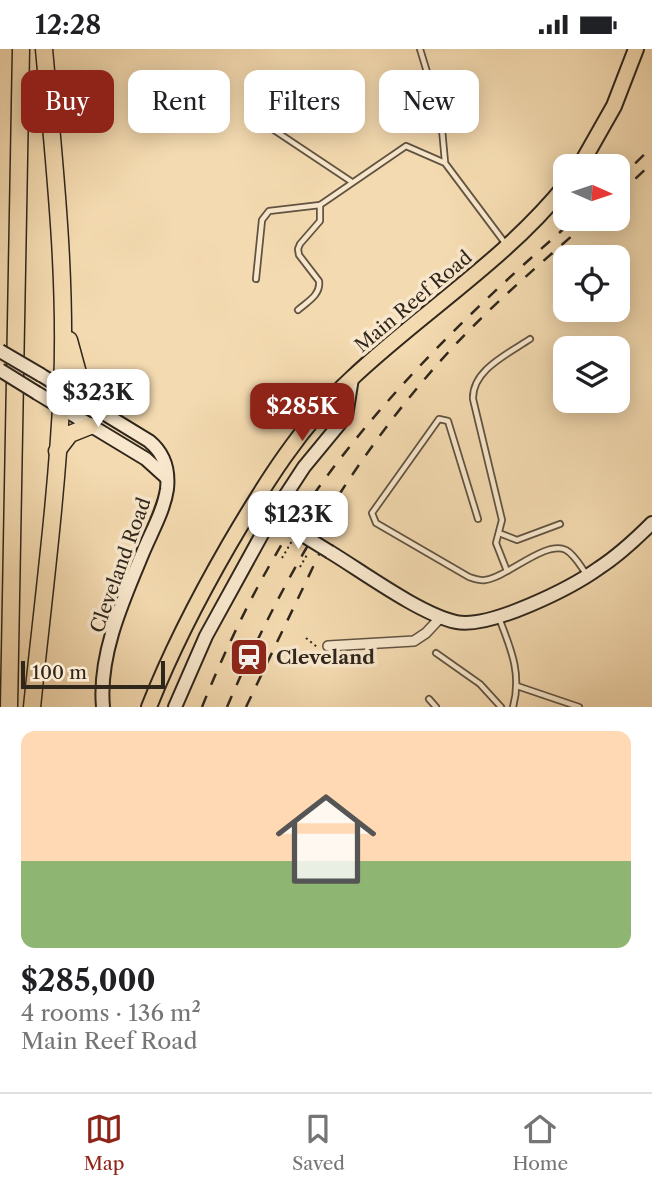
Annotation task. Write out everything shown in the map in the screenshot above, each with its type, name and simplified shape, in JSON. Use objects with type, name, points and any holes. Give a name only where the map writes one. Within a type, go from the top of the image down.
[{"type":"highway","points":[[9,707],[21,49]]},
{"type":"highway","points":[[44,49],[67,333],[73,362],[102,411]]},
{"type":"highway","points":[[32,707],[62,387],[59,247]]},
{"type":"highway","points":[[56,453],[59,445],[71,433],[90,426]]},
{"type":"main road","points":[[587,154],[614,106],[636,49]]},
{"type":"main road","name":"Main Reef Road","points":[[149,707],[194,608],[248,512],[304,429],[352,378],[404,331],[453,294],[508,246],[553,200]]},
{"type":"street","name":"Cleveland Road","points":[[0,351],[102,411],[156,447],[167,465],[165,498],[113,635],[103,678],[103,707]]},
{"type":"street","name":"Cleveland Road","points":[[0,370],[146,459],[167,478]]},
{"type":"street","points":[[176,707],[206,636],[278,519],[304,467],[346,416],[352,378]]},
{"type":"street","points":[[278,519],[441,617],[466,623],[498,617],[587,576],[611,561],[652,523]]},
{"type":"street","points":[[328,646],[414,641],[441,617]]},
{"type":"lane","points":[[420,49],[440,118],[445,163]]},
{"type":"lane","points":[[278,133],[352,182]]},
{"type":"lane","points":[[256,279],[262,220],[265,214],[270,211],[320,205],[406,146],[445,163],[508,246]]},
{"type":"lane","points":[[298,310],[318,292],[320,286],[299,255],[299,249],[300,244],[320,221],[320,205]]},
{"type":"lane","points":[[507,571],[497,549],[502,520],[472,391],[480,375],[530,339]]},
{"type":"lane","points":[[478,519],[448,421],[439,419],[372,513],[376,523],[469,577],[488,580],[549,549],[559,548],[574,557],[587,576]]},
{"type":"lane","points":[[499,533],[510,539],[524,539],[560,524]]},
{"type":"lane","points":[[498,617],[516,663],[517,686],[513,707]]},
{"type":"lane","points":[[436,653],[480,684],[501,707]]},
{"type":"lane","points":[[517,686],[579,707]]},
{"type":"lane","points":[[429,699],[436,707]]},
{"type":"path","points":[[282,558],[297,531]]},
{"type":"path","points":[[300,567],[314,542]]},
{"type":"path","points":[[306,638],[319,648],[328,646]]},
{"type":"railway","points":[[630,168],[652,147]]},
{"type":"railway","points":[[630,184],[652,163]]},
{"type":"railway","points":[[202,707],[240,621],[269,566],[319,487],[407,379],[472,313],[562,231]]},
{"type":"railway","points":[[227,707],[298,562],[386,427],[471,328],[578,231]]},
{"type":"railway","points":[[246,707],[336,519]]},
{"type":"place","name":"Cleveland","points":[[249,657]]}]
